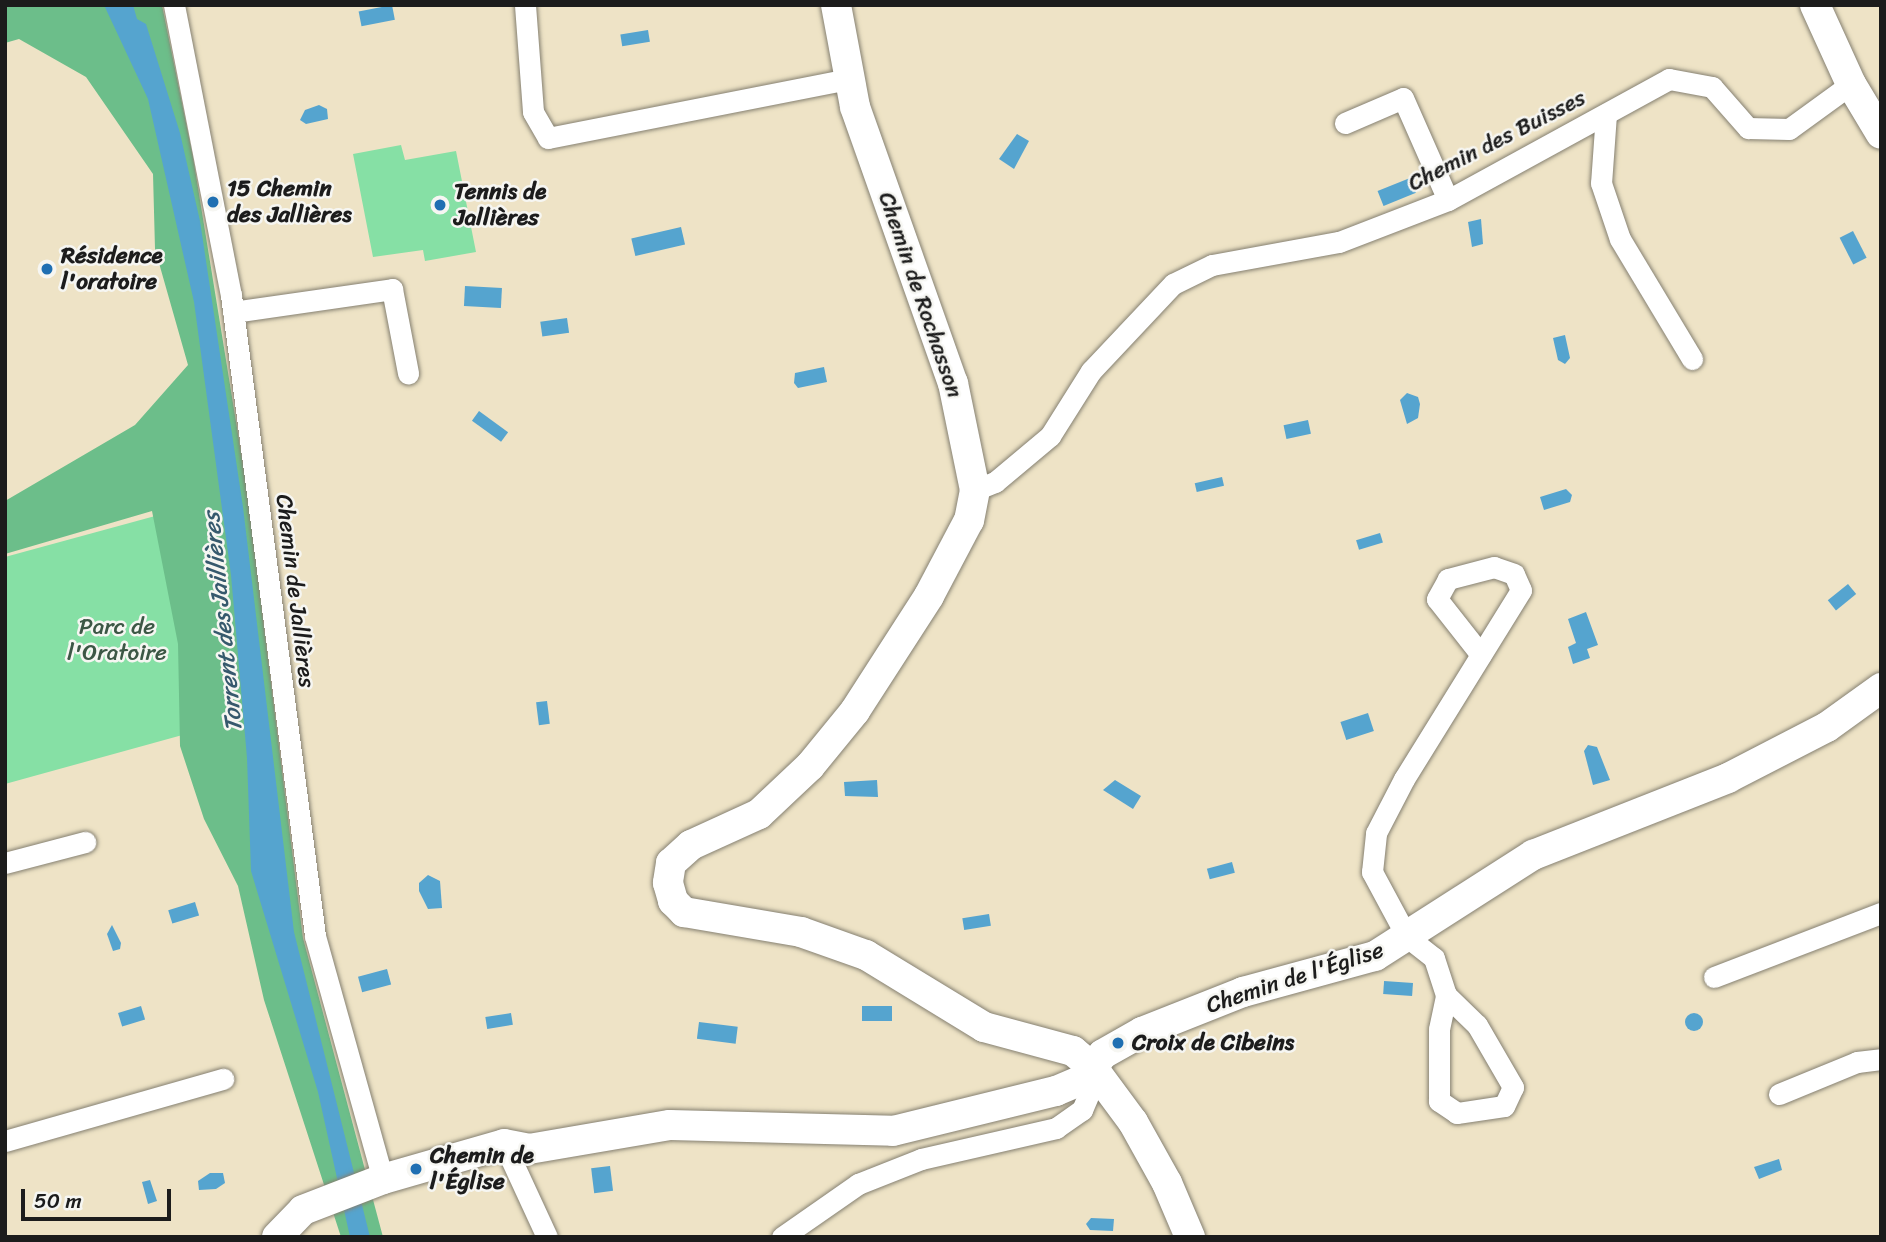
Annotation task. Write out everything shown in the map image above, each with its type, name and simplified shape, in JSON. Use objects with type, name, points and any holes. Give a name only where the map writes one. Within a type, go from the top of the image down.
[{"type":"street","name":"Chemin de Jallières","points":[[174,5],[233,312],[316,936],[377,1181]]},
{"type":"street","points":[[525,5],[533,112],[548,138],[848,79]]},
{"type":"street","name":"Chemin de Rochasson","points":[[835,5],[848,79],[953,383],[975,490],[969,520],[929,596],[855,710],[810,766],[759,814],[722,827],[671,863],[668,883],[673,901],[684,912],[801,932],[866,955],[984,1027],[1073,1051],[1095,1071],[1133,1122],[1167,1183],[1190,1237]]},
{"type":"street","points":[[1815,5],[1851,84],[1881,134]]},
{"type":"street","name":"Chemin des Buisses","points":[[975,490],[995,482],[1050,436],[1091,371],[1172,284],[1212,265],[1339,242],[1448,200],[1669,79],[1712,88],[1748,128],[1789,129],[1851,84]]},
{"type":"street","points":[[1345,123],[1403,98],[1448,200]]},
{"type":"street","points":[[1606,114],[1601,183],[1620,239],[1692,359]]},
{"type":"street","points":[[233,312],[392,289],[408,373]]},
{"type":"street","points":[[1446,995],[1439,1029],[1439,1101],[1457,1113],[1504,1106],[1513,1087],[1477,1025],[1446,995],[1434,958],[1407,937],[1372,872],[1376,833],[1481,655]]},
{"type":"street","name":"Chemin de l'Église","points":[[277,1237],[303,1210],[377,1181],[504,1144],[529,1149],[670,1125],[893,1131],[1056,1091],[1084,1079],[1095,1071],[1118,1043],[1142,1032],[1243,992],[1375,956],[1533,855],[1728,778],[1827,727],[1881,688]]},
{"type":"street","points":[[5,863],[85,842]]},
{"type":"street","points":[[1714,976],[1881,913]]},
{"type":"street","points":[[1779,1094],[1857,1062],[1881,1059]]},
{"type":"street","points":[[782,1237],[858,1184],[921,1159],[1056,1129],[1082,1110],[1095,1071]]},
{"type":"street","points":[[5,1141],[223,1079]]},
{"type":"street","points":[[504,1144],[547,1237]]},
{"type":"green space","points":[[5,5],[162,5],[193,157],[246,483],[303,938],[383,1237],[341,1237],[264,1000],[238,886],[204,819],[180,746],[178,644],[152,511],[5,554],[5,501],[135,425],[188,365],[155,249],[153,174],[86,77],[19,39],[5,43]]},
{"type":"green space","points":[[401,145],[405,160],[456,151],[476,252],[425,261],[423,250],[373,257],[353,154]]},
{"type":"green space","name":"Parc de l'Oratoire","points":[[221,498],[244,718],[5,784],[5,557]]},
{"type":"water","points":[[104,5],[133,5],[137,19],[146,24],[180,133],[200,221],[243,507],[294,932],[370,1237],[350,1237],[318,1092],[251,871],[247,758],[231,575],[194,302],[148,99]]},
{"type":"water","points":[[392,5],[395,20],[361,26],[359,11]]},
{"type":"water","points":[[648,30],[650,42],[622,46],[620,34]]},
{"type":"water","points":[[319,105],[327,109],[328,119],[306,124],[300,120],[305,110]]},
{"type":"water","points":[[1017,134],[1029,141],[1014,169],[999,159]]},
{"type":"water","points":[[1410,178],[1416,193],[1384,206],[1378,191]]},
{"type":"water","points":[[1481,219],[1483,244],[1472,247],[1468,222]]},
{"type":"water","points":[[681,227],[685,245],[635,256],[631,238]]},
{"type":"water","points":[[1853,231],[1867,258],[1853,265],[1840,238]]},
{"type":"water","points":[[465,286],[502,288],[501,308],[464,306]]},
{"type":"water","points":[[567,318],[569,333],[542,337],[540,322]]},
{"type":"water","points":[[1565,335],[1570,358],[1565,364],[1558,360],[1553,338]]},
{"type":"water","points":[[824,367],[827,382],[798,388],[794,383],[795,373]]},
{"type":"water","points":[[1407,393],[1418,397],[1420,404],[1418,418],[1407,424],[1400,400]]},
{"type":"water","points":[[479,411],[508,432],[501,442],[472,421]]},
{"type":"water","points":[[1308,420],[1311,434],[1286,439],[1284,425]]},
{"type":"water","points":[[1222,477],[1224,486],[1197,492],[1195,483]]},
{"type":"water","points":[[1566,489],[1572,495],[1570,502],[1544,510],[1540,497]]},
{"type":"water","points":[[1380,533],[1383,543],[1359,550],[1356,540]]},
{"type":"water","points":[[1848,584],[1856,594],[1836,610],[1828,600]]},
{"type":"water","points":[[1586,612],[1598,645],[1587,649],[1590,658],[1573,664],[1568,647],[1576,643],[1568,619]]},
{"type":"water","points":[[547,701],[550,724],[539,725],[536,702]]},
{"type":"water","points":[[1368,713],[1374,731],[1346,740],[1340,722]]},
{"type":"water","points":[[1588,745],[1597,747],[1610,780],[1593,785],[1584,751]]},
{"type":"water","points":[[877,780],[878,797],[845,796],[844,782]]},
{"type":"water","points":[[1115,780],[1141,796],[1133,809],[1103,790]]},
{"type":"water","points":[[1232,862],[1235,873],[1210,879],[1207,869]]},
{"type":"water","points":[[428,875],[440,881],[442,908],[428,909],[419,891],[419,883]]},
{"type":"water","points":[[195,902],[199,915],[172,924],[168,910]]},
{"type":"water","points":[[989,914],[991,926],[964,930],[962,918]]},
{"type":"water","points":[[112,925],[121,943],[120,949],[113,951],[107,934]]},
{"type":"water","points":[[387,969],[391,984],[362,992],[358,977]]},
{"type":"water","points":[[1384,981],[1413,983],[1412,996],[1383,994]]},
{"type":"water","points":[[141,1006],[145,1019],[122,1026],[118,1013]]},
{"type":"water","points":[[862,1006],[892,1006],[892,1021],[862,1021]]},
{"type":"water","points":[[511,1013],[513,1025],[487,1029],[485,1017]]},
{"type":"water","points":[[1694,1013],[1700,1016],[1703,1022],[1700,1028],[1694,1031],[1688,1028],[1685,1022],[1688,1016]]},
{"type":"water","points":[[699,1022],[738,1027],[736,1044],[697,1039]]},
{"type":"water","points":[[1779,1159],[1782,1170],[1759,1179],[1754,1167]]},
{"type":"water","points":[[610,1166],[613,1191],[594,1193],[591,1168]]},
{"type":"water","points":[[210,1173],[223,1173],[225,1183],[216,1189],[199,1190],[198,1181]]},
{"type":"water","points":[[150,1180],[157,1201],[148,1204],[142,1182]]},
{"type":"water","points":[[1091,1218],[1114,1219],[1113,1231],[1090,1230],[1086,1224]]},
{"type":"place","name":"15 Chemin des Jallières","points":[[213,202]]},
{"type":"place","name":"Tennis de Jallières","points":[[440,205]]},
{"type":"place","name":"Résidence l'oratoire","points":[[47,269]]},
{"type":"place","name":"Croix de Cibeins","points":[[1118,1043]]},
{"type":"place","name":"Chemin de l'Église","points":[[416,1169]]},
{"type":"water label","name":"Torrent des Jaillières","points":[[223,622]]}]
